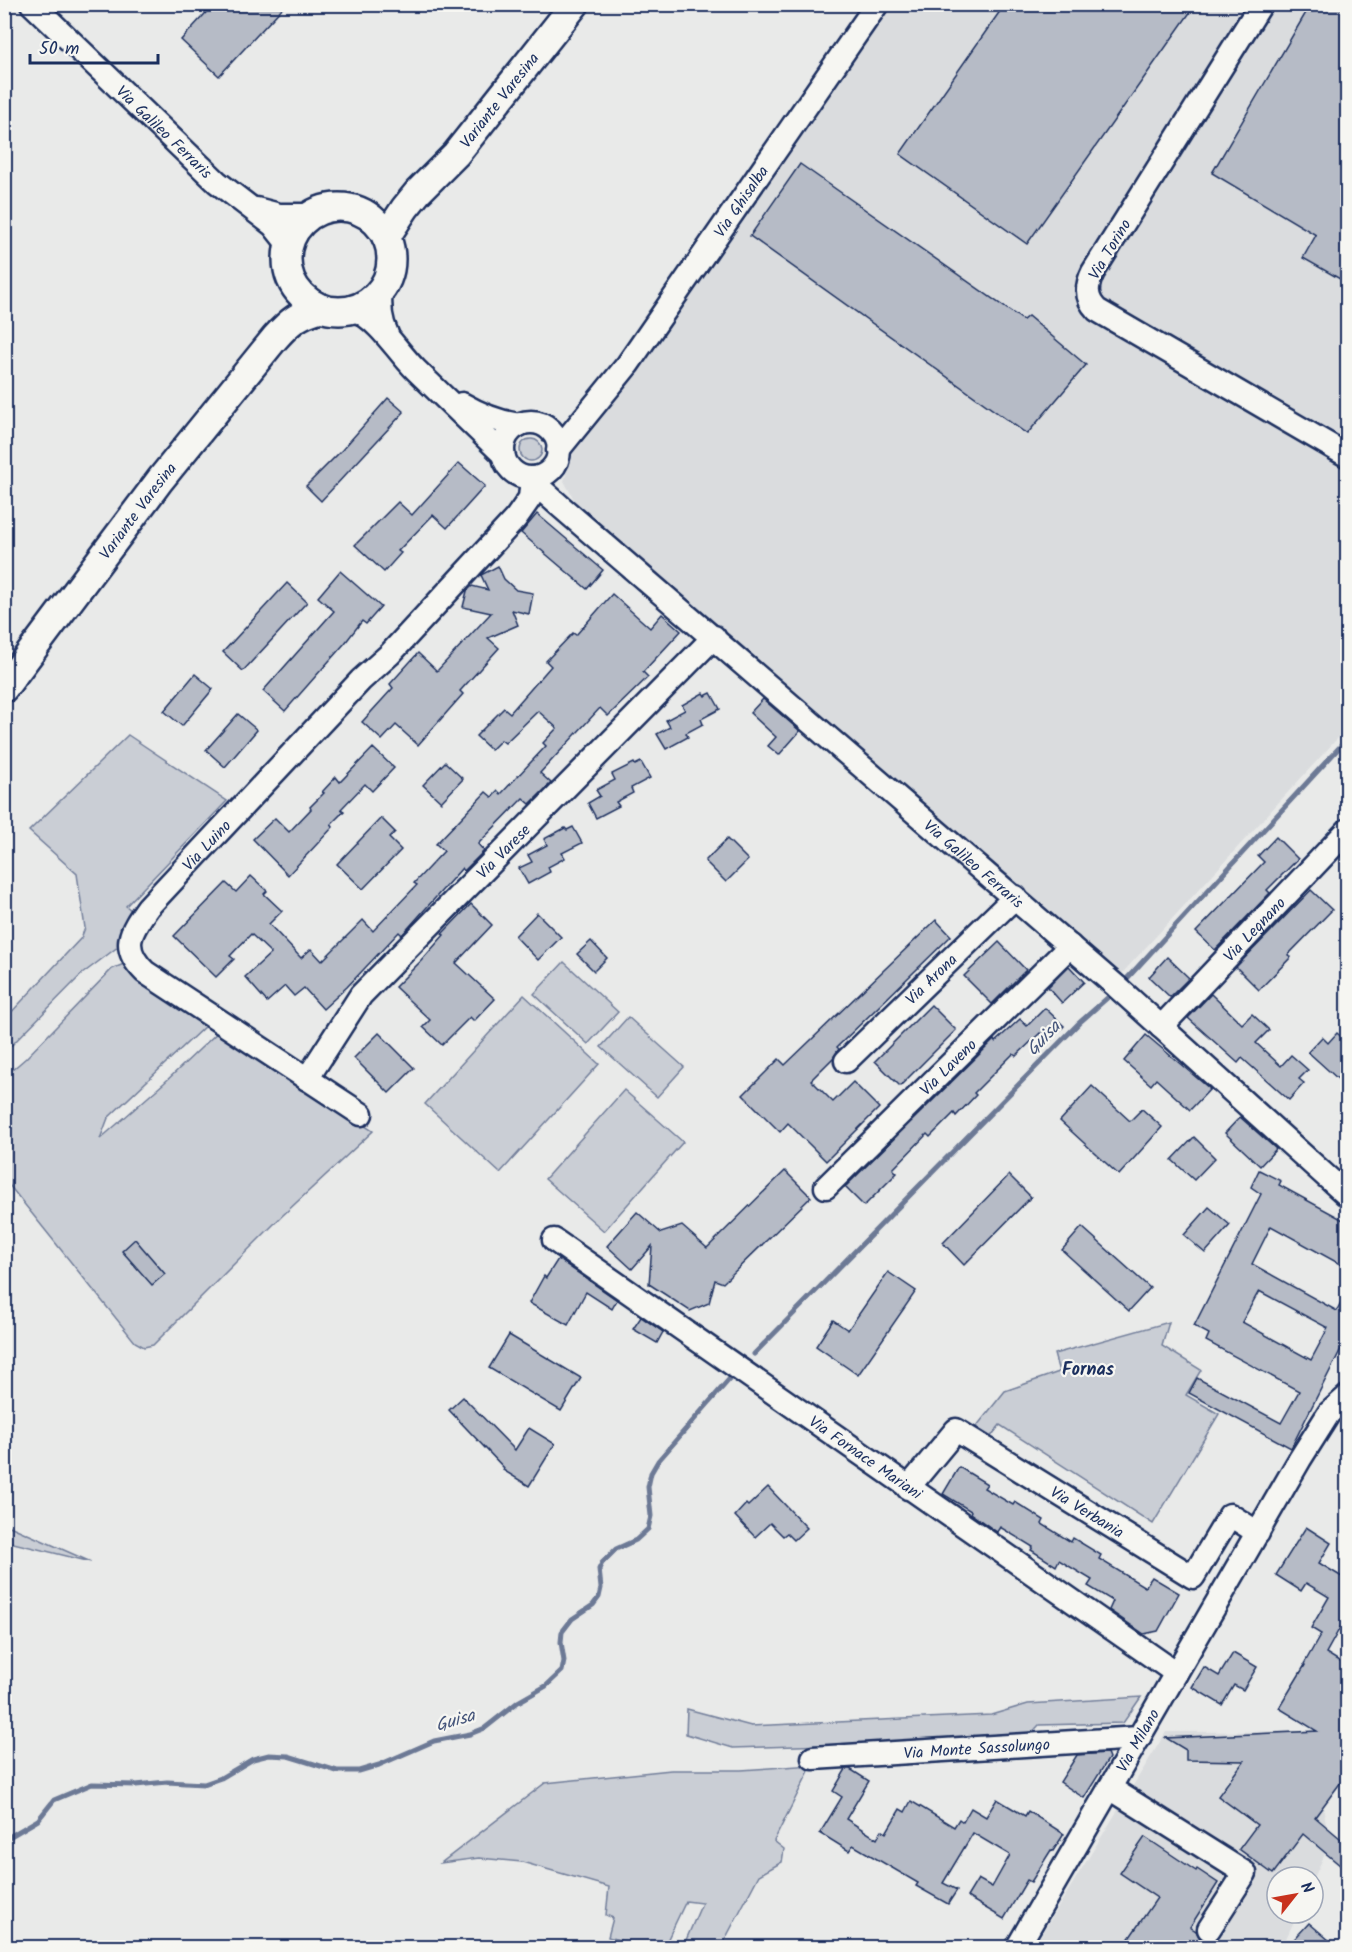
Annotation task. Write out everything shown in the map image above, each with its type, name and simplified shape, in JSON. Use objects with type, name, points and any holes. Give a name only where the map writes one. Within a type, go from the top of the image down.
[{"type":"main road","name":"Variante Varesina","points":[[386,237],[405,208],[456,154],[575,4]]},
{"type":"main road","name":"Variante Varesina","points":[[308,216],[330,207],[352,208],[363,212],[379,210],[401,202],[418,192]]},
{"type":"main road","points":[[354,309],[373,298],[381,290],[390,270],[391,259],[386,237],[373,219],[363,212]]},
{"type":"main road","points":[[288,244],[299,223],[308,216]]},
{"type":"main road","name":"Variante Varesina","points":[[275,338],[289,301],[291,280],[286,262],[288,244]]},
{"type":"main road","points":[[291,280],[303,297],[321,308]]},
{"type":"main road","name":"Variante Varesina","points":[[4,688],[160,480],[275,338],[289,323],[304,312],[321,308],[332,311],[354,309]]},
{"type":"street","name":"Via Galileo Ferraris","points":[[32,4],[218,182],[273,225],[288,244]]},
{"type":"street","name":"Via Ghisalba","points":[[538,470],[628,364],[877,4]]},
{"type":"street","name":"Via Torino","points":[[1261,4],[1093,272],[1087,293],[1089,300],[1097,310],[1347,456]]},
{"type":"street","name":"Via Galileo Ferraris","points":[[250,207],[279,215],[308,216]]},
{"type":"street","points":[[381,290],[379,303],[388,336]]},
{"type":"street","points":[[354,309],[371,319],[388,336],[416,369],[503,454],[510,469],[538,470],[555,437],[547,428],[498,422],[476,413],[441,392]]},
{"type":"street","name":"Via Ghisalba","points":[[530,425],[555,423],[566,419],[600,396]]},
{"type":"street","points":[[503,454],[506,437],[512,430],[530,425]]},
{"type":"street","name":"Via Galileo Ferraris","points":[[538,470],[555,482],[596,537],[1119,988],[1347,1196]]},
{"type":"street","name":"Via Luino","points":[[361,1114],[145,972],[133,959],[130,951],[130,936],[148,907],[361,680],[380,664],[416,626],[494,540],[538,470]]},
{"type":"street","name":"Via Varese","points":[[307,1079],[361,995],[714,637]]},
{"type":"street","name":"Via Legnano","points":[[1161,1027],[1347,830]]},
{"type":"street","name":"Via Arona","points":[[846,1061],[1015,897]]},
{"type":"street","name":"Via Laveno","points":[[826,1187],[1070,946]]},
{"type":"street","name":"Via Fornace Mariani","points":[[554,1240],[1176,1673]]},
{"type":"street","name":"Via Milano","points":[[1017,1947],[1323,1421],[1347,1396]]},
{"type":"street","name":"Via Milano","points":[[1258,1533],[1347,1410]]},
{"type":"street","name":"Via Verbania","points":[[908,1488],[956,1430],[1193,1577],[1230,1515],[1258,1533]]},
{"type":"street","name":"Via Monte Sassolungo","points":[[813,1758],[1138,1738]]},
{"type":"street","points":[[1110,1788],[1245,1873],[1209,1929]]},
{"type":"shaded area","points":[[889,5],[1347,5],[1347,728],[1114,982],[577,505],[564,481],[573,453]]},
{"type":"shaded area","points":[[531,439],[539,442],[542,450],[539,458],[531,461],[523,458],[520,450],[523,442]]},
{"type":"shaded area","points":[[128,735],[227,801],[126,906],[136,914],[123,943],[82,974],[5,1052],[5,1019],[81,938],[85,928],[77,874],[29,831]]},
{"type":"shaded area","points":[[564,962],[618,1012],[588,1044],[534,994]]},
{"type":"shaded area","points":[[126,963],[207,1024],[108,1118],[100,1139],[219,1031],[373,1131],[282,1216],[153,1345],[144,1347],[135,1342],[5,1180],[4,1077],[26,1058],[112,969]]},
{"type":"shaded area","points":[[524,995],[599,1064],[500,1173],[425,1104]]},
{"type":"shaded area","points":[[628,1017],[684,1067],[657,1097],[601,1047]]},
{"type":"shaded area","points":[[624,1090],[683,1142],[604,1231],[545,1179]]},
{"type":"shaded area","points":[[1169,1322],[1162,1346],[1201,1370],[1186,1395],[1219,1414],[1153,1524],[1000,1425],[989,1439],[976,1427],[1005,1391],[1059,1372],[1054,1354]]},
{"type":"shaded area","points":[[5,1524],[91,1562],[5,1541]]},
{"type":"shaded area","points":[[1141,1697],[1123,1723],[1039,1725],[1026,1739],[733,1748],[686,1734],[687,1709],[751,1726],[991,1715],[1028,1704]]},
{"type":"shaded area","points":[[1347,1731],[1347,1771],[1323,1804],[1329,1845],[1320,1865],[1265,1865],[1265,1925],[1292,1925],[1282,1947],[1033,1948],[1166,1732]]},
{"type":"shaded area","points":[[812,1765],[774,1841],[784,1849],[782,1862],[759,1875],[721,1947],[683,1947],[702,1903],[686,1901],[664,1947],[645,1947],[608,1937],[613,1918],[606,1915],[609,1887],[522,1862],[479,1858],[441,1863],[545,1783],[671,1770],[741,1770]]},
{"type":"building","points":[[214,4],[286,4],[219,76],[181,40]]},
{"type":"building","points":[[1005,4],[1196,4],[1027,244],[900,154]]},
{"type":"building","points":[[1311,4],[1335,4],[1347,12],[1347,283],[1303,258],[1316,235],[1212,173]]},
{"type":"building","points":[[800,164],[1023,320],[1028,316],[1086,365],[1027,434],[750,236]]},
{"type":"building","points":[[388,398],[404,412],[321,501],[306,486]]},
{"type":"building","points":[[459,463],[485,486],[447,528],[433,515],[398,551],[401,553],[384,572],[355,545],[398,502],[412,515]]},
{"type":"building","points":[[537,514],[603,570],[587,589],[521,533]]},
{"type":"building","points":[[498,566],[504,579],[516,590],[533,593],[529,614],[512,610],[518,625],[488,638],[499,648],[460,691],[463,694],[418,745],[396,725],[382,740],[362,722],[393,688],[390,684],[418,653],[437,671],[491,613],[463,607],[467,591],[472,586],[488,590],[481,575]]},
{"type":"building","points":[[340,571],[381,607],[366,624],[362,621],[285,711],[263,691],[334,611],[318,597]]},
{"type":"building","points":[[287,583],[307,602],[243,671],[223,652]]},
{"type":"building","points":[[612,594],[650,628],[662,614],[681,631],[643,672],[648,677],[608,716],[600,708],[540,773],[551,783],[530,804],[523,798],[478,844],[484,851],[464,871],[462,868],[402,935],[399,932],[323,1009],[304,988],[294,996],[285,986],[267,1002],[245,977],[271,953],[251,934],[230,956],[234,959],[216,977],[174,936],[226,883],[236,892],[251,876],[267,891],[264,894],[282,911],[269,924],[301,958],[311,949],[322,961],[363,920],[373,931],[417,885],[414,883],[444,851],[436,844],[486,792],[492,797],[498,791],[501,794],[546,746],[543,743],[557,728],[538,711],[505,743],[501,740],[491,750],[476,736],[504,708],[510,713],[551,666],[546,661],[573,633],[576,635]]},
{"type":"building","points":[[195,674],[213,689],[182,726],[164,711]]},
{"type":"building","points":[[703,693],[705,696],[711,693],[720,709],[701,719],[703,724],[686,733],[688,737],[666,749],[657,734],[670,727],[666,720],[685,710],[682,705]]},
{"type":"building","points":[[763,699],[800,731],[779,755],[768,746],[776,737],[750,713]]},
{"type":"building","points":[[238,714],[257,730],[225,767],[206,750]]},
{"type":"building","points":[[373,748],[394,768],[372,791],[365,784],[341,809],[344,811],[331,824],[333,827],[288,875],[253,839],[275,818],[289,832],[336,777],[340,782]]},
{"type":"building","points":[[445,762],[463,779],[441,802],[423,785]]},
{"type":"building","points":[[641,762],[650,778],[631,788],[633,793],[616,802],[619,806],[596,818],[588,803],[600,796],[596,790],[615,780],[612,774]]},
{"type":"building","points":[[381,818],[395,832],[389,838],[401,850],[363,889],[337,864]]},
{"type":"building","points":[[573,827],[582,843],[562,853],[565,858],[548,867],[550,872],[528,884],[519,868],[532,862],[528,855],[547,845],[544,839],[565,828],[567,830]]},
{"type":"building","points":[[1276,837],[1298,859],[1267,890],[1270,893],[1215,950],[1196,932],[1264,862],[1258,856]]},
{"type":"building","points":[[727,839],[748,860],[726,882],[705,861]]},
{"type":"building","points":[[1311,890],[1332,910],[1288,955],[1291,957],[1259,990],[1236,967]]},
{"type":"building","points":[[471,904],[492,925],[456,963],[495,999],[474,1021],[470,1017],[442,1045],[423,1027],[430,1020],[395,987]]},
{"type":"building","points":[[537,913],[561,937],[538,960],[515,936]]},
{"type":"building","points":[[936,920],[951,936],[837,1047],[839,1049],[833,1058],[811,1080],[833,1102],[853,1082],[879,1108],[826,1161],[788,1123],[780,1132],[743,1095],[779,1059],[785,1065]]},
{"type":"building","points":[[591,941],[607,958],[594,971],[577,954]]},
{"type":"building","points":[[999,942],[1026,970],[992,1004],[964,976]]},
{"type":"building","points":[[1167,957],[1189,978],[1170,997],[1149,977]]},
{"type":"building","points":[[1069,966],[1084,982],[1062,1003],[1048,987]]},
{"type":"building","points":[[1211,994],[1242,1024],[1252,1014],[1269,1030],[1256,1043],[1281,1066],[1291,1055],[1308,1070],[1299,1079],[1304,1083],[1289,1100],[1242,1058],[1238,1063],[1188,1018]]},
{"type":"building","points":[[931,1005],[956,1030],[900,1086],[875,1061]]},
{"type":"building","points":[[1045,1008],[1064,1026],[1048,1042],[1040,1033],[1016,1056],[1013,1054],[974,1093],[976,1095],[956,1116],[954,1113],[930,1137],[927,1134],[893,1169],[897,1173],[864,1206],[845,1187],[994,1040],[995,1042],[1020,1019],[1027,1026]]},
{"type":"building","points":[[379,1033],[414,1068],[389,1093],[354,1058]]},
{"type":"building","points":[[1337,1033],[1347,1042],[1347,1071],[1339,1080],[1308,1052],[1322,1037],[1328,1043]]},
{"type":"building","points":[[1146,1035],[1210,1089],[1190,1110],[1156,1079],[1151,1085],[1124,1061]]},
{"type":"building","points":[[1092,1086],[1130,1121],[1142,1109],[1162,1127],[1119,1175],[1060,1121]]},
{"type":"building","points":[[1240,1117],[1276,1149],[1260,1166],[1225,1133]]},
{"type":"building","points":[[1194,1137],[1215,1158],[1194,1180],[1172,1160]]},
{"type":"building","points":[[1259,1170],[1281,1181],[1279,1185],[1347,1222],[1347,1268],[1271,1226],[1252,1264],[1337,1311],[1347,1291],[1347,1337],[1291,1448],[1189,1393],[1197,1378],[1281,1423],[1299,1391],[1206,1341],[1209,1334],[1194,1326],[1261,1194],[1251,1187]],"holes":[[[1259,1291],[1328,1328],[1311,1360],[1242,1322]]]},
{"type":"building","points":[[785,1171],[811,1197],[723,1283],[715,1280],[709,1303],[690,1311],[649,1284],[652,1246],[632,1269],[607,1246],[637,1212],[661,1233],[682,1226],[707,1248]]},
{"type":"building","points":[[1009,1175],[1031,1197],[964,1265],[943,1243]]},
{"type":"building","points":[[1209,1207],[1230,1225],[1205,1253],[1184,1235]]},
{"type":"building","points":[[1082,1227],[1150,1288],[1129,1311],[1062,1250]]},
{"type":"building","points":[[135,1239],[165,1274],[152,1285],[122,1251]]},
{"type":"building","points":[[558,1259],[617,1300],[612,1309],[586,1292],[568,1325],[529,1303],[544,1276],[546,1278]]},
{"type":"building","points":[[888,1272],[916,1291],[858,1375],[816,1346],[833,1320],[848,1330]]},
{"type":"building","points":[[641,1317],[663,1332],[657,1343],[633,1329]]},
{"type":"building","points":[[509,1335],[581,1378],[561,1411],[489,1368]]},
{"type":"building","points":[[463,1397],[515,1450],[529,1428],[555,1444],[529,1486],[503,1470],[504,1468],[449,1410]]},
{"type":"building","points":[[959,1467],[987,1484],[984,1488],[1013,1505],[1015,1502],[1044,1520],[1042,1524],[1071,1542],[1073,1538],[1101,1555],[1099,1559],[1145,1587],[1152,1577],[1179,1593],[1158,1631],[1144,1634],[1109,1610],[1113,1601],[1088,1586],[1092,1580],[1059,1560],[1056,1566],[1031,1550],[1033,1547],[1000,1527],[997,1532],[970,1513],[971,1511],[943,1494]]},
{"type":"building","points":[[768,1487],[807,1528],[794,1540],[787,1533],[783,1536],[770,1523],[755,1537],[735,1516]]},
{"type":"building","points":[[1306,1527],[1331,1543],[1319,1563],[1347,1580],[1347,1615],[1326,1653],[1347,1666],[1347,1774],[1315,1817],[1347,1844],[1347,1859],[1341,1866],[1303,1834],[1280,1865],[1265,1865],[1265,1868],[1239,1849],[1257,1825],[1218,1796],[1244,1761],[1186,1760],[1186,1750],[1166,1738],[1317,1731],[1279,1708],[1321,1634],[1311,1628],[1329,1597],[1306,1583],[1301,1591],[1276,1575]]},
{"type":"building","points":[[1233,1653],[1257,1667],[1243,1690],[1234,1685],[1222,1705],[1192,1687],[1204,1667],[1219,1676]]},
{"type":"building","points":[[1107,1753],[1109,1758],[1084,1798],[1060,1782],[1077,1755]]},
{"type":"building","points":[[846,1769],[850,1769],[869,1781],[846,1819],[877,1839],[882,1830],[886,1833],[900,1809],[905,1812],[911,1801],[954,1827],[959,1819],[963,1822],[971,1808],[986,1817],[997,1799],[1025,1816],[1028,1811],[1064,1834],[1031,1882],[1027,1880],[1004,1919],[967,1897],[978,1879],[992,1887],[1010,1855],[973,1833],[943,1883],[957,1890],[948,1904],[916,1886],[918,1883],[853,1845],[849,1851],[820,1833],[842,1797],[833,1791]]},
{"type":"building","points":[[1145,1837],[1218,1883],[1190,1927],[1196,1931],[1201,1940],[1212,1942],[1220,1947],[1123,1947],[1157,1898],[1120,1873]]},
{"type":"building","points":[[1307,1925],[1311,1925],[1337,1947],[1287,1947]]},
{"type":"waterway","name":"Guisa","points":[[1122,984],[1348,738]]},
{"type":"waterway","name":"Guisa","points":[[754,1354],[1079,1023],[1115,991]]},
{"type":"waterway","name":"Guisa","points":[[4,1840],[38,1820],[54,1800],[92,1784],[136,1785],[167,1782],[204,1784],[221,1778],[253,1759],[269,1755],[288,1756],[337,1771],[359,1771],[379,1765],[434,1741],[470,1734],[485,1728],[518,1702],[546,1686],[562,1671],[564,1661],[562,1632],[572,1619],[593,1605],[599,1597],[601,1588],[599,1569],[602,1563],[616,1549],[636,1540],[648,1529],[651,1516],[648,1487],[651,1473],[658,1461],[733,1375]]},
{"type":"district","name":"Fornas","points":[[1088,1369]]}]
